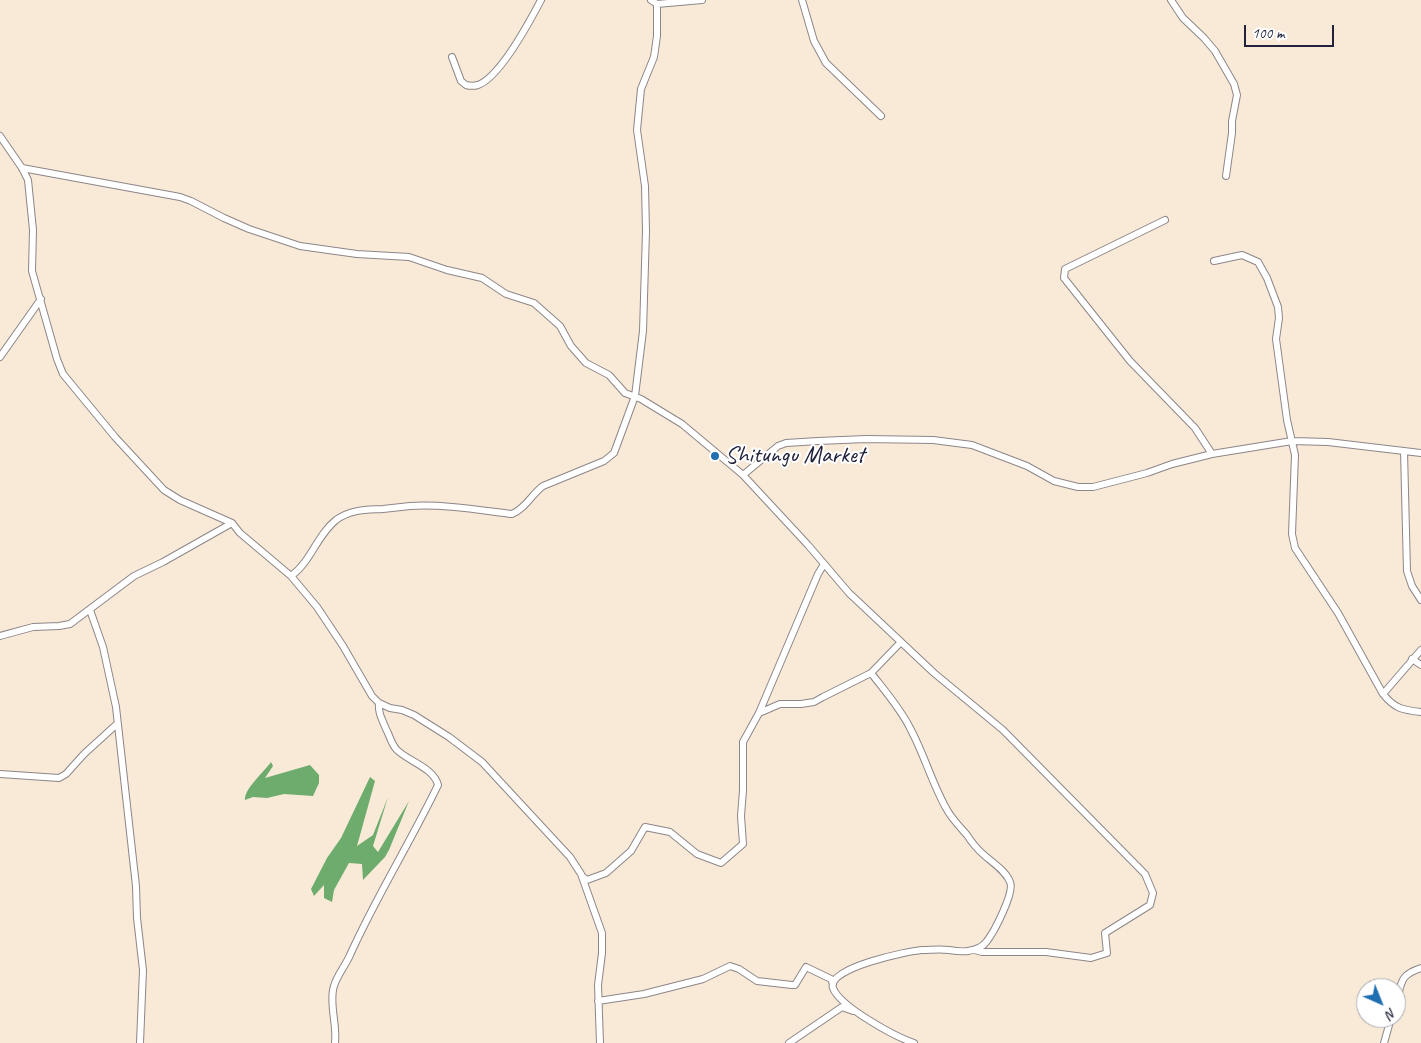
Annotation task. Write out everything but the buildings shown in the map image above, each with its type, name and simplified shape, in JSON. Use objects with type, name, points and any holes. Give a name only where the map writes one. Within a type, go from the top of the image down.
[{"type":"street","points":[[452,57],[461,81],[466,85],[480,84],[499,66],[513,47],[526,29],[541,0]]},
{"type":"street","points":[[291,576],[303,565],[325,531],[337,520],[351,512],[420,506],[515,513],[543,486],[604,461],[614,453],[635,396],[643,331],[646,231],[645,186],[637,130],[641,89],[654,57],[657,36],[654,1],[702,0]]},
{"type":"street","points":[[802,0],[814,41],[826,63],[881,116]]},
{"type":"street","points":[[1171,0],[1182,18],[1215,51],[1234,84],[1237,95],[1226,176]]},
{"type":"street","points":[[0,136],[28,180],[33,230],[32,271],[57,360],[63,374],[114,437],[171,496],[232,523],[240,533],[291,576],[325,618],[363,683],[379,703],[414,715],[464,747],[482,762],[570,857],[580,874],[602,933],[602,953],[598,985],[600,1043]]},
{"type":"street","points":[[22,168],[180,197],[249,229],[300,246],[357,254],[409,257],[447,270],[482,278],[506,294],[534,304],[560,326],[571,346],[586,364],[609,375],[625,393],[635,396],[682,424],[743,475],[849,593],[900,643],[1003,730],[1145,874],[1153,893],[1150,904],[1105,933],[1107,953],[1091,958],[1046,952],[982,952],[975,950]]},
{"type":"street","points":[[1165,220],[1065,269],[1064,278],[1130,361],[1196,428],[1212,454]]},
{"type":"street","points":[[1214,261],[1242,255],[1258,262],[1267,278],[1278,307],[1279,318],[1276,339],[1287,420],[1295,455],[1292,534],[1295,548],[1338,613],[1383,694],[1391,703],[1402,710],[1421,712]]},
{"type":"street","points":[[0,357],[41,299]]},
{"type":"street","points":[[743,475],[778,446],[786,443],[866,439],[933,440],[972,445],[1028,466],[1054,481],[1078,487],[1093,487],[1212,454],[1292,441],[1328,442],[1421,453]]},
{"type":"street","points":[[1404,451],[1407,571],[1412,586],[1421,600]]},
{"type":"street","points":[[0,636],[33,627],[70,624],[134,576],[232,523]]},
{"type":"street","points":[[580,874],[587,880],[606,873],[631,851],[645,827],[670,832],[697,854],[721,862],[743,844],[741,816],[743,790],[742,746],[759,713],[818,574],[824,564]]},
{"type":"street","points":[[90,610],[103,647],[113,686],[118,724],[136,886],[142,970],[140,1043]]},
{"type":"street","points":[[759,713],[780,704],[795,705],[814,702],[871,673],[900,643]]},
{"type":"street","points":[[1383,694],[1421,650]]},
{"type":"street","points":[[1412,659],[1421,665]]},
{"type":"street","points":[[833,984],[837,977],[846,972],[886,958],[920,950],[965,952],[975,950],[987,942],[1011,890],[1011,883],[1004,874],[976,848],[947,810],[904,717],[871,673]]},
{"type":"street","points":[[335,1043],[332,999],[334,986],[366,919],[438,785],[429,772],[408,759],[394,746],[380,716],[379,703]]},
{"type":"street","points":[[0,774],[62,777],[72,769],[84,754],[118,724]]},
{"type":"street","points":[[598,1002],[653,992],[704,979],[730,966],[739,969],[757,981],[795,985],[806,966],[831,979],[837,994],[857,1012],[889,1032],[914,1043]]},
{"type":"street","points":[[1404,978],[1406,974],[1421,968]]},
{"type":"street","points":[[789,1043],[842,1007],[857,1012]]},
{"type":"street","points":[[1384,1043],[1389,1028]]},
{"type":"green space","points":[[271,762],[273,766],[265,778],[310,765],[319,775],[319,783],[313,796],[284,794],[267,798],[253,797],[245,800],[251,786]]},
{"type":"green space","points":[[370,777],[375,781],[357,846],[373,835],[388,797],[373,846],[378,852],[409,801],[389,850],[385,857],[363,880],[362,864],[349,863],[334,890],[332,902],[324,898],[324,885],[314,896],[311,889],[327,858],[341,838]]},
{"type":"place","name":"Shitungu Market","points":[[715,456]]}]
